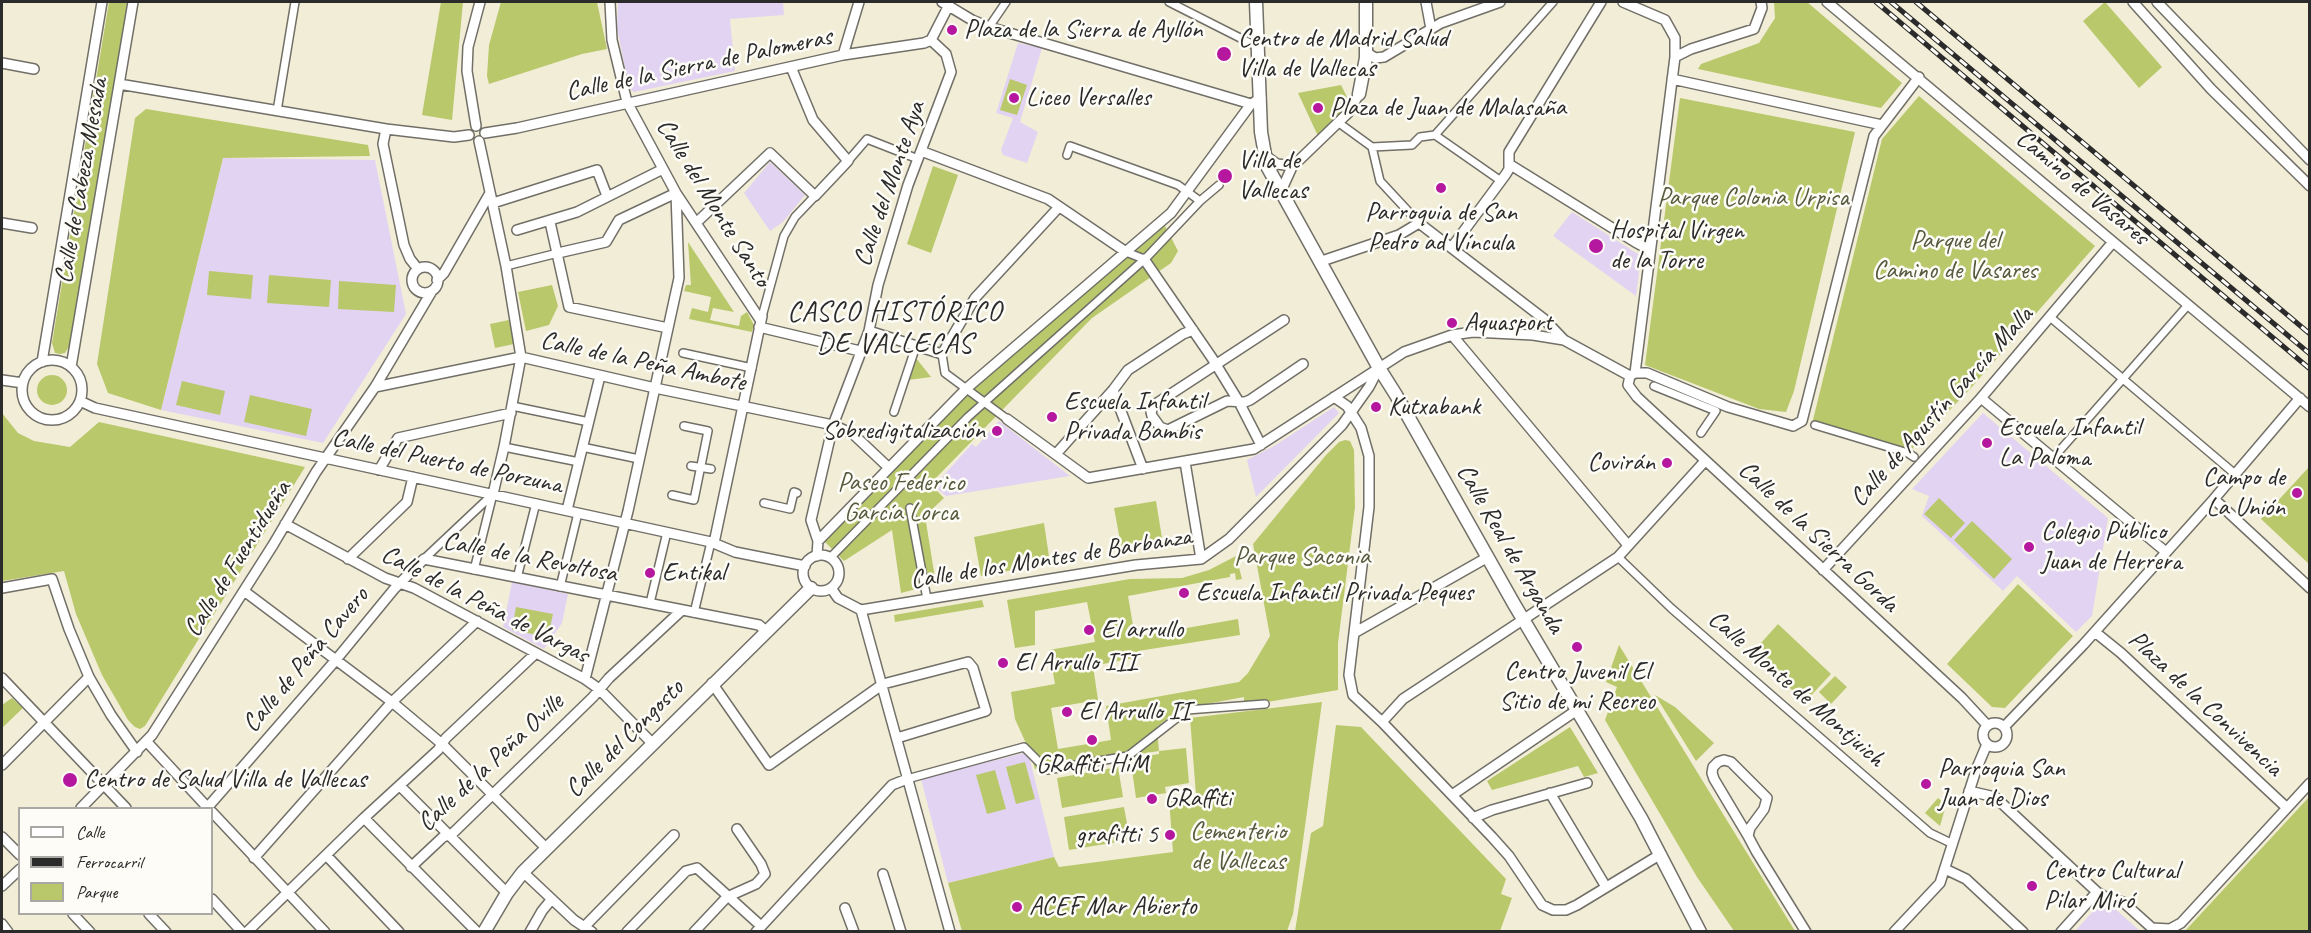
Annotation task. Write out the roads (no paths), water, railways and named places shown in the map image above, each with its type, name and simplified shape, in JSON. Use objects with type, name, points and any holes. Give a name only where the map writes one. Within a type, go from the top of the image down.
[{"type":"street","name":"Calle de Cabeza Mesada","points":[[42,362],[102,2]]},
{"type":"street","name":"Calle de Cabeza Mesada","points":[[71,368],[133,2]]},
{"type":"street","points":[[277,111],[295,2]]},
{"type":"street","points":[[476,126],[467,71],[467,55],[480,2]]},
{"type":"street","name":"Calle del Monte Santo","points":[[610,2],[612,40],[627,102],[676,194],[761,320]]},
{"type":"street","points":[[843,55],[859,2]]},
{"type":"street","points":[[989,27],[1006,2]]},
{"type":"street","points":[[1168,2],[1258,47]]},
{"type":"street","name":"Calle Real de Arganda","points":[[1256,2],[1258,47],[1256,101],[1268,166],[1278,188],[1282,189],[1319,262],[1378,368],[1661,854],[1700,932]]},
{"type":"street","points":[[1282,189],[1288,172],[1339,123],[1353,107],[1359,94],[1366,52],[1366,2]]},
{"type":"street","points":[[1426,2],[1431,29]]},
{"type":"street","points":[[1366,52],[1374,58],[1384,57],[1431,29],[1500,2]]},
{"type":"street","points":[[1339,123],[1372,147],[1412,145],[1420,137],[1435,135],[1553,2]]},
{"type":"street","points":[[1452,247],[1502,181],[1509,169],[1509,152],[1601,2]]},
{"type":"street","points":[[1623,2],[1665,20],[1675,38],[1675,57],[1633,375]]},
{"type":"street","points":[[1675,57],[1691,49],[1754,29],[1762,8],[1761,2]]},
{"type":"street","name":"Camino de Vasares","points":[[1827,2],[2310,407]]},
{"type":"street","points":[[2133,2],[2211,89],[2310,186]]},
{"type":"street","points":[[2157,2],[2310,160]]},
{"type":"street","points":[[818,541],[967,388],[1171,213],[1256,101],[989,27],[972,20],[946,3],[928,41]]},
{"type":"street","name":"Calle de la Sierra de Palomeras","points":[[482,137],[627,102],[843,55],[928,41]]},
{"type":"street","name":"Calle del Monte Aya","points":[[818,556],[818,541],[811,520],[833,425],[869,331],[878,285],[919,155],[951,72],[946,54],[928,41]]},
{"type":"street","points":[[2,63],[34,69]]},
{"type":"street","points":[[791,67],[813,120],[848,161]]},
{"type":"street","points":[[1059,207],[975,298],[942,354],[945,372],[1088,478],[1246,452],[1261,446],[1378,368],[1411,349],[1452,335],[1473,332],[1533,335],[1564,340],[1633,375],[1647,374],[1728,407],[1793,426],[1802,421],[1874,135],[1919,77]]},
{"type":"street","points":[[1672,80],[1882,124]]},
{"type":"street","points":[[119,84],[386,129],[454,137],[469,135]]},
{"type":"street","points":[[469,135],[472,128],[476,126]]},
{"type":"street","points":[[474,570],[504,447],[521,357],[506,266],[490,193],[482,137],[483,129],[476,126]]},
{"type":"street","points":[[386,129],[383,144],[404,245],[410,259],[418,269]]},
{"type":"street","points":[[469,135],[474,141],[482,137]]},
{"type":"street","points":[[1435,135],[1502,181]]},
{"type":"street","points":[[694,613],[744,405],[761,320],[784,236],[795,218],[867,139],[1048,199],[1126,252],[1144,259],[1216,364],[1239,402],[1261,446]]},
{"type":"street","points":[[1067,155],[1070,146],[1178,185],[1200,201]]},
{"type":"street","points":[[1372,147],[1380,181],[1419,224],[1544,319],[1564,340]]},
{"type":"street","points":[[696,223],[770,153],[815,196]]},
{"type":"street","points":[[1266,156],[1273,162],[1285,165],[1298,162]]},
{"type":"street","points":[[1509,164],[1650,250]]},
{"type":"street","points":[[518,230],[577,212],[663,169]]},
{"type":"street","points":[[493,203],[597,170],[607,196]]},
{"type":"street","points":[[830,558],[984,402],[1144,259],[1218,185]]},
{"type":"street","points":[[438,280],[432,270],[425,267],[418,269],[412,276],[418,291],[425,293],[432,291],[490,193]]},
{"type":"street","points":[[506,266],[606,242],[619,220],[676,194],[679,278],[624,523],[585,679]]},
{"type":"street","points":[[550,222],[569,307],[668,328]]},
{"type":"street","points":[[2,223],[32,228]]},
{"type":"street","points":[[1319,262],[1399,235],[1419,224]]},
{"type":"street","name":"Calle de Agustín García Malla","points":[[1823,570],[1982,398],[2113,242]]},
{"type":"street","points":[[432,270],[454,254]]},
{"type":"street","name":"Calle de Fuentidueña","points":[[416,320],[418,291]]},
{"type":"street","name":"Calle de Fuentidueña","points":[[82,807],[147,742],[316,472],[375,387],[432,291]]},
{"type":"street","points":[[2054,457],[2188,305]]},
{"type":"street","points":[[2050,317],[2235,474]]},
{"type":"street","points":[[761,320],[860,351]]},
{"type":"street","points":[[1284,320],[1154,405],[1152,416],[1160,427],[1168,430],[1227,401],[1250,400],[1303,364]]},
{"type":"street","points":[[1056,454],[1128,370],[1183,334],[1193,330]]},
{"type":"street","points":[[869,331],[942,354]]},
{"type":"street","points":[[1452,335],[1627,544]]},
{"type":"street","points":[[894,412],[916,346]]},
{"type":"street","points":[[683,353],[752,368]]},
{"type":"street","name":"Calle de la Peña Ambote","points":[[375,387],[521,357],[654,388],[833,425],[853,434],[888,467]]},
{"type":"street","points":[[57,361],[71,368],[78,374],[81,383],[80,401],[67,416],[58,420],[39,417],[31,411],[25,403],[23,393],[23,383],[27,374],[42,362],[57,361]]},
{"type":"street","name":"Calle de los Montes de Barbanza","points":[[861,610],[1136,566],[1201,559],[1222,546],[1257,513],[1351,413],[1372,383],[1378,368]]},
{"type":"street","name":"Calle de la Sierra Gorda","points":[[1633,375],[1629,385],[1636,397],[1962,698],[1987,725]]},
{"type":"street","points":[[567,510],[600,376]]},
{"type":"street","points":[[2,380],[23,383]]},
{"type":"street","points":[[1654,386],[1716,411],[1701,433]]},
{"type":"street","points":[[1113,390],[1143,469]]},
{"type":"street","points":[[1335,397],[1351,413],[1365,438],[1370,478],[1369,507],[1349,675],[1353,695],[1382,722],[1509,856],[1542,905],[1553,910],[1566,910],[1661,854]]},
{"type":"street","points":[[1982,398],[2166,552]]},
{"type":"street","points":[[2004,727],[2094,632],[2214,499],[2300,398]]},
{"type":"street","name":"Calle del Puerto de Porzuna","points":[[80,401],[95,408],[712,542],[735,552],[805,566]]},
{"type":"street","points":[[379,470],[398,438],[512,409],[589,422]]},
{"type":"street","points":[[1815,425],[1908,453],[1914,458]]},
{"type":"street","points":[[672,495],[694,500],[708,431],[684,426]]},
{"type":"street","points":[[504,447],[579,462]]},
{"type":"street","points":[[582,447],[639,459]]},
{"type":"street","points":[[1382,722],[1403,699],[1618,557],[1627,544],[1706,461]]},
{"type":"street","points":[[1185,462],[1201,559]]},
{"type":"street","points":[[691,466],[711,469]]},
{"type":"street","points":[[348,559],[407,502],[413,477]]},
{"type":"street","points":[[764,503],[790,509],[794,492],[796,493]]},
{"type":"street","name":"Calle de Peña Cavero","points":[[211,807],[400,584],[493,494]]},
{"type":"street","points":[[2214,499],[2310,588]]},
{"type":"street","points":[[517,578],[536,503]]},
{"type":"street","points":[[910,508],[927,599]]},
{"type":"street","points":[[560,586],[578,513]]},
{"type":"street","name":"Calle de la Peña de Vargas","points":[[285,524],[348,559],[400,584],[414,588],[585,679],[599,689],[652,743]]},
{"type":"street","points":[[650,603],[667,532]]},
{"type":"street","points":[[818,556],[830,558],[837,566],[838,579],[831,588],[817,591],[811,588],[804,579],[805,566],[812,558],[818,556]]},
{"type":"street","points":[[1354,633],[1488,557]]},
{"type":"street","name":"Calle Monte de Montjuich","points":[[1618,557],[1671,608],[1930,833],[1953,844]]},
{"type":"street","name":"Calle de la Revoltosa","points":[[424,559],[759,625],[766,631]]},
{"type":"street","points":[[2,588],[52,579],[89,677],[111,715],[137,752]]},
{"type":"street","name":"Calle del Congosto","points":[[484,932],[507,893],[523,872],[634,765],[652,743],[712,683],[811,588]]},
{"type":"street","points":[[831,588],[838,598],[861,610],[950,932]]},
{"type":"street","points":[[243,591],[392,702],[442,744],[547,849]]},
{"type":"street","name":"Calle de la Peña Oville","points":[[411,867],[493,794],[682,610]]},
{"type":"street","points":[[254,858],[392,702],[477,621]]},
{"type":"street","name":"Plaza de la Convivencia","points":[[2094,632],[2127,659],[2287,808]]},
{"type":"street","points":[[247,932],[536,653]]},
{"type":"street","points":[[712,683],[769,765],[883,684],[968,662],[973,668],[986,711],[897,738]]},
{"type":"street","points":[[3,761],[89,677]]},
{"type":"street","points":[[2,678],[125,807]]},
{"type":"street","points":[[627,932],[686,871],[697,868],[758,929],[892,785],[907,779],[1024,747],[1047,770],[1128,756],[1187,710],[1265,704]]},
{"type":"street","points":[[1452,795],[1578,710]]},
{"type":"street","points":[[1894,932],[1940,883],[1969,791],[1987,744],[1983,735],[1987,725],[1998,723],[2004,727],[2007,734],[2005,742],[1998,746],[1987,744]]},
{"type":"street","points":[[147,742],[207,807]]},
{"type":"street","points":[[1748,836],[1750,828],[1764,809],[1767,798],[1731,762],[1724,760],[1718,762],[1713,767],[1712,773],[1748,836],[1806,932]]},
{"type":"street","points":[[1473,818],[1492,810],[1587,783]]},
{"type":"street","points":[[1969,791],[1995,797],[2097,892],[2107,898],[2123,902],[2152,928],[2165,930],[2175,927],[2310,783]]},
{"type":"street","points":[[400,786],[507,893]]},
{"type":"street","points":[[1550,793],[1606,888]]},
{"type":"street","points":[[213,813],[324,932]]},
{"type":"street","points":[[364,818],[477,932]]},
{"type":"street","points":[[694,932],[727,897],[756,884],[765,874],[761,864],[737,829]]},
{"type":"street","points":[[523,872],[574,920],[589,929],[674,835]]},
{"type":"street","points":[[2,837],[18,853]]},
{"type":"street","points":[[326,855],[399,932]]},
{"type":"street","points":[[1945,869],[1966,879],[2023,932]]},
{"type":"street","points":[[2,886],[18,871]]},
{"type":"street","points":[[883,874],[901,932]]},
{"type":"street","points":[[2061,932],[2097,892]]},
{"type":"street","points":[[213,900],[242,932]]},
{"type":"street","points":[[530,932],[542,910],[552,900]]},
{"type":"street","points":[[845,908],[854,932]]},
{"type":"street","points":[[75,915],[90,932]]},
{"type":"street","points":[[150,915],[166,932]]},
{"type":"street","points":[[2,924],[8,932]]},
{"type":"railway","points":[[1876,2],[2310,369]]},
{"type":"railway","points":[[1891,2],[2310,354]]},
{"type":"railway","points":[[1916,2],[2310,334]]},
{"type":"place","name":"Plaza de la Sierra de Ayllón","points":[[952,30]]},
{"type":"place","name":"Centro de Madrid Salud Villa de Vallecas","points":[[1224,54]]},
{"type":"place","name":"Liceo Versalles","points":[[1014,98]]},
{"type":"place","name":"Plaza de Juan de Malasaña","points":[[1318,108]]},
{"type":"place","name":"Villa de Vallecas","points":[[1225,176]]},
{"type":"place","name":"Parroquia de San Pedro ad Víncula","points":[[1441,188]]},
{"type":"place","name":"Hospital Virgen de la Torre","points":[[1596,246]]},
{"type":"place","name":"Aquasport","points":[[1452,323]]},
{"type":"place","name":"Kutxabank","points":[[1376,407]]},
{"type":"place","name":"Escuela Infantil Privada Bambis","points":[[1052,417]]},
{"type":"place","name":"Sobredigitalización","points":[[997,431]]},
{"type":"place","name":"Escuela Infantil La Paloma","points":[[1987,443]]},
{"type":"place","name":"Covirán","points":[[1667,463]]},
{"type":"place","name":"Campo de La Unión","points":[[2297,493]]},
{"type":"place","name":"Colegio Público Juan de Herrera","points":[[2029,547]]},
{"type":"place","name":"Entikal","points":[[650,573]]},
{"type":"place","name":"Escuela Infantil Privada Peques","points":[[1184,593]]},
{"type":"place","name":"El arrullo","points":[[1089,630]]},
{"type":"place","name":"Centro Juvenil El Sitio de mi Recreo","points":[[1577,647]]},
{"type":"place","name":"El Arrullo III","points":[[1003,663]]},
{"type":"place","name":"El Arrullo II","points":[[1067,712]]},
{"type":"place","name":"GRaffiti HiM","points":[[1092,740]]},
{"type":"place","name":"Centro de Salud Villa de Vallecas","points":[[70,780]]},
{"type":"place","name":"Parroquia San Juan de Dios","points":[[1926,784]]},
{"type":"place","name":"GRaffiti","points":[[1152,799]]},
{"type":"place","name":"grafitti 5","points":[[1170,835]]},
{"type":"place","name":"Centro Cultural Pilar Miró","points":[[2032,886]]},
{"type":"place","name":"ACEF Mar Abierto","points":[[1017,907]]},
{"type":"district","name":"CASCO HISTÓRICO DE VALLECAS","points":[[895,329]]},
{"type":"park label","name":"Parque Colonia Urpisa","points":[[1753,198]]},
{"type":"park label","name":"Parque del Camino de Vasares","points":[[1955,256]]},
{"type":"park label","name":"Paseo Federico García Lorca","points":[[901,498]]},
{"type":"park label","name":"Parque Saconia","points":[[1302,557]]},
{"type":"park label","name":"Cementerio de Vallecas","points":[[1238,847]]}]
